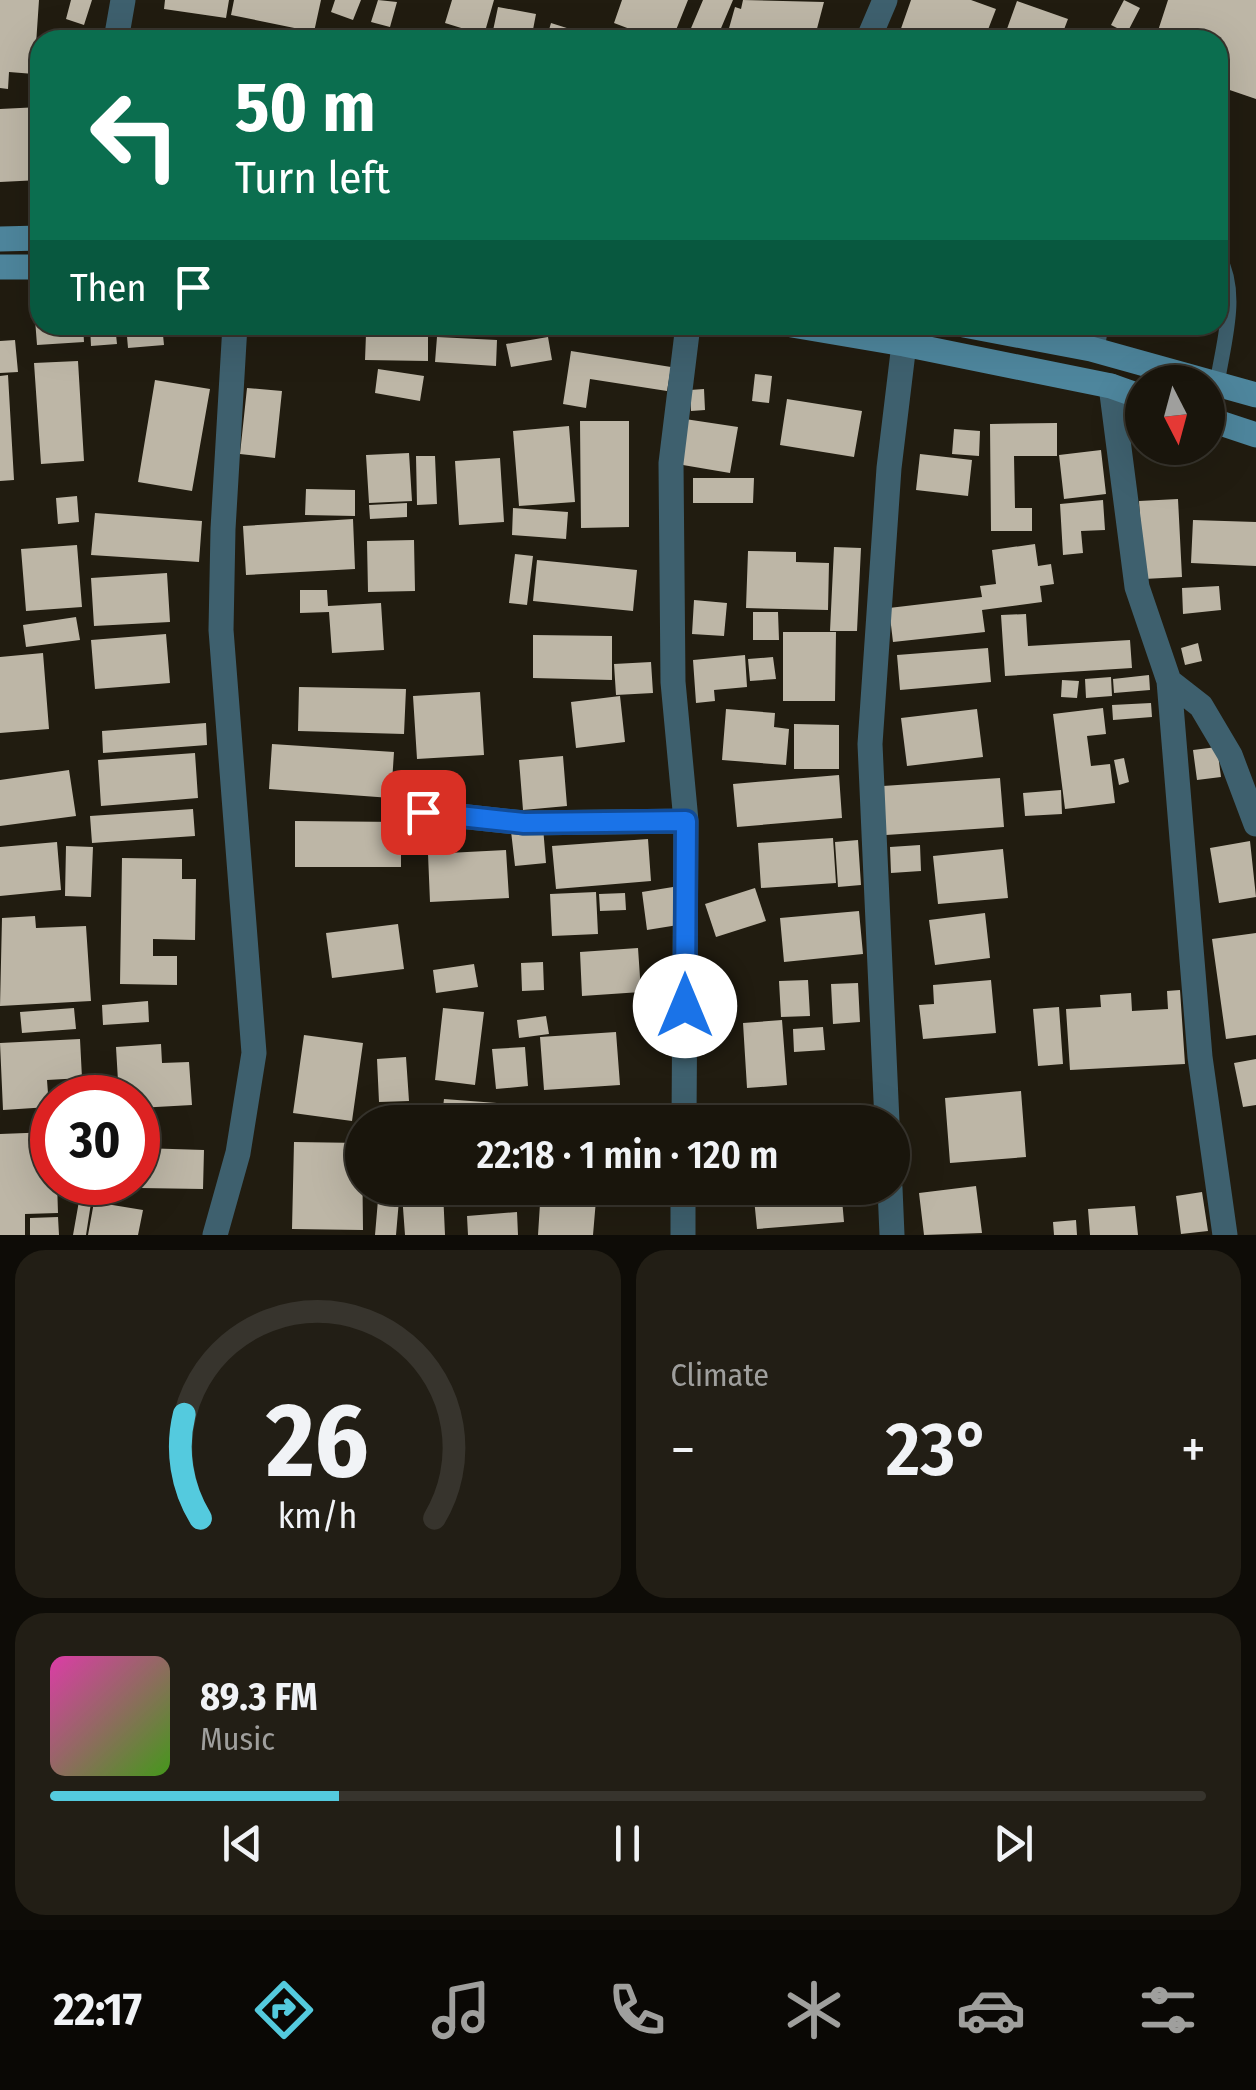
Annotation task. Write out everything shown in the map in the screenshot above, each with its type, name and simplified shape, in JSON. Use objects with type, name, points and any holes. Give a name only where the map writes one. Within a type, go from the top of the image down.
[{"type":"street","points":[[118,30],[123,0]]},
{"type":"street","points":[[872,30],[885,0]]},
{"type":"street","points":[[0,238],[30,238]]},
{"type":"street","points":[[0,267],[30,267]]},
{"type":"street","points":[[214,1235],[238,1153],[254,1053],[221,630],[222,529],[234,335]]},
{"type":"street","points":[[684,1105],[686,821],[674,682],[671,464],[687,335]]},
{"type":"street","points":[[851,335],[1125,391]]},
{"type":"street","points":[[1068,335],[1099,338],[1168,365]]},
{"type":"street","points":[[887,1105],[870,744],[889,468],[904,344]]},
{"type":"street","points":[[1111,386],[1137,588],[1169,681],[1200,1057],[1225,1235]]},
{"type":"street","points":[[1225,386],[1256,395]]},
{"type":"street","points":[[1225,425],[1256,435]]},
{"type":"street","points":[[1169,681],[1201,706],[1230,754],[1256,824]]},
{"type":"street","points":[[423,812],[524,823],[686,821]]},
{"type":"street","points":[[682,1235],[683,1205]]},
{"type":"street","points":[[891,1205],[892,1235]]},
{"type":"lane","points":[[1219,365],[1224,335]]},
{"type":"building","points":[[0,0],[39,0],[37,30],[30,30],[30,74],[9,72],[8,89],[0,88]]},
{"type":"building","points":[[71,0],[92,0],[84,25],[66,19]]},
{"type":"building","points":[[165,0],[229,0],[226,18],[164,9]]},
{"type":"building","points":[[234,0],[321,0],[314,30],[231,15]]},
{"type":"building","points":[[335,0],[361,0],[353,20],[331,12]]},
{"type":"building","points":[[378,0],[397,2],[390,27],[371,22]]},
{"type":"building","points":[[452,0],[494,0],[485,30],[468,30],[445,23]]},
{"type":"building","points":[[622,0],[688,0],[676,30],[633,30],[614,23]]},
{"type":"building","points":[[703,0],[733,0],[720,30],[690,30]]},
{"type":"building","points":[[743,0],[824,2],[817,30],[729,30],[735,7],[741,9]]},
{"type":"building","points":[[911,0],[971,0],[996,9],[988,30],[900,30]]},
{"type":"building","points":[[1124,0],[1140,8],[1129,30],[1111,25]]},
{"type":"building","points":[[1168,0],[1256,0],[1256,99],[1228,89],[1228,30],[1158,30]]},
{"type":"building","points":[[1017,1],[1068,19],[1064,30],[1007,30]]},
{"type":"building","points":[[498,7],[536,14],[533,30],[493,30]]},
{"type":"building","points":[[551,23],[573,30],[549,30]]},
{"type":"building","points":[[30,108],[30,180],[0,182],[0,109]]},
{"type":"building","points":[[36,335],[84,335],[84,342],[37,345]]},
{"type":"building","points":[[90,335],[116,335],[117,344],[91,346]]},
{"type":"building","points":[[127,335],[163,335],[164,345],[128,348]]},
{"type":"building","points":[[366,335],[428,335],[428,361],[365,360]]},
{"type":"building","points":[[437,337],[497,340],[496,366],[435,362]]},
{"type":"building","points":[[548,337],[552,360],[511,367],[506,344]]},
{"type":"building","points":[[15,340],[18,372],[0,373],[0,341]]},
{"type":"building","points":[[571,351],[671,367],[667,391],[590,379],[586,408],[563,404]]},
{"type":"building","points":[[78,361],[84,461],[41,464],[34,363]]},
{"type":"building","points":[[378,369],[424,376],[420,401],[375,393]]},
{"type":"building","points":[[755,374],[772,376],[769,403],[752,401]]},
{"type":"building","points":[[8,375],[14,480],[0,481],[0,376]]},
{"type":"building","points":[[155,380],[210,389],[192,491],[138,482]]},
{"type":"building","points":[[247,388],[282,391],[275,458],[240,454]]},
{"type":"building","points":[[704,389],[705,410],[691,411],[690,390]]},
{"type":"building","points":[[787,399],[862,411],[854,457],[780,445]]},
{"type":"building","points":[[685,419],[738,427],[730,473],[677,464]]},
{"type":"building","points":[[580,421],[629,421],[629,527],[581,528]]},
{"type":"building","points":[[1057,423],[1057,456],[1014,456],[1015,508],[1032,508],[1032,531],[991,531],[990,424]]},
{"type":"building","points":[[569,426],[575,502],[519,506],[513,431]]},
{"type":"building","points":[[954,429],[980,431],[979,456],[952,454]]},
{"type":"building","points":[[1101,450],[1106,494],[1064,499],[1059,455]]},
{"type":"building","points":[[409,453],[412,501],[369,503],[366,455]]},
{"type":"building","points":[[920,454],[972,460],[968,496],[916,490]]},
{"type":"building","points":[[416,456],[435,456],[437,504],[417,505]]},
{"type":"building","points":[[500,458],[504,522],[459,525],[455,461]]},
{"type":"building","points":[[693,478],[754,478],[753,503],[693,503]]},
{"type":"building","points":[[306,489],[355,490],[355,516],[305,515]]},
{"type":"building","points":[[77,496],[79,522],[58,524],[56,498]]},
{"type":"building","points":[[1178,499],[1182,577],[1144,579],[1139,501]]},
{"type":"building","points":[[1103,500],[1105,530],[1081,531],[1083,553],[1063,555],[1060,504]]},
{"type":"building","points":[[407,503],[407,517],[370,519],[369,505]]},
{"type":"building","points":[[513,508],[568,512],[566,539],[512,535]]},
{"type":"building","points":[[95,513],[202,521],[199,562],[91,555]]},
{"type":"building","points":[[353,519],[355,569],[246,575],[243,526]]},
{"type":"building","points":[[1193,520],[1256,522],[1256,566],[1191,563]]},
{"type":"building","points":[[414,540],[415,591],[368,592],[367,541]]},
{"type":"building","points":[[1035,544],[1038,566],[1051,564],[1054,584],[1040,586],[1042,602],[982,610],[985,632],[893,642],[889,608],[982,597],[980,586],[996,584],[992,550]]},
{"type":"building","points":[[77,545],[82,607],[26,611],[21,549]]},
{"type":"building","points":[[834,547],[861,548],[857,631],[830,631]]},
{"type":"building","points":[[748,551],[796,552],[796,562],[829,563],[828,610],[746,608]]},
{"type":"building","points":[[515,554],[533,556],[527,605],[509,603]]},
{"type":"building","points":[[537,560],[637,570],[633,611],[533,601]]},
{"type":"building","points":[[167,573],[170,622],[94,626],[91,578]]},
{"type":"building","points":[[1219,586],[1221,610],[1183,614],[1182,588]]},
{"type":"building","points":[[300,590],[327,590],[328,606],[381,603],[384,650],[332,653],[329,612],[300,613]]},
{"type":"building","points":[[694,600],[727,603],[724,636],[692,634]]},
{"type":"building","points":[[753,612],[778,612],[779,640],[753,640]]},
{"type":"building","points":[[1026,614],[1028,646],[1130,640],[1132,668],[1005,676],[1001,615]]},
{"type":"building","points":[[76,617],[80,640],[26,647],[23,625]]},
{"type":"building","points":[[783,632],[836,632],[835,701],[783,701]]},
{"type":"building","points":[[166,634],[170,683],[95,689],[91,640]]},
{"type":"building","points":[[533,635],[612,636],[612,680],[533,678]]},
{"type":"building","points":[[1198,643],[1202,661],[1185,665],[1181,648]]},
{"type":"building","points":[[988,648],[991,682],[900,690],[897,655]]},
{"type":"building","points":[[43,653],[49,729],[0,733],[0,657]]},
{"type":"building","points":[[745,655],[747,687],[714,690],[715,701],[696,703],[693,660]]},
{"type":"building","points":[[773,657],[776,679],[750,681],[748,659]]},
{"type":"building","points":[[651,662],[653,693],[616,695],[614,664]]},
{"type":"building","points":[[1149,675],[1150,690],[1114,693],[1113,679]]},
{"type":"building","points":[[1111,677],[1112,696],[1086,698],[1085,679]]},
{"type":"building","points":[[1062,680],[1079,681],[1077,698],[1061,697]]},
{"type":"building","points":[[299,687],[406,689],[404,734],[298,731]]},
{"type":"building","points":[[480,692],[484,755],[417,759],[413,696]]},
{"type":"building","points":[[620,696],[625,742],[576,748],[571,702]]},
{"type":"building","points":[[1151,703],[1152,717],[1113,720],[1112,705]]},
{"type":"building","points":[[1103,708],[1106,734],[1087,736],[1091,766],[1110,764],[1115,803],[1065,809],[1053,714]]},
{"type":"building","points":[[726,709],[775,713],[774,727],[789,729],[786,765],[722,760]]},
{"type":"building","points":[[977,709],[983,757],[907,766],[901,718]]},
{"type":"building","points":[[206,723],[207,745],[103,753],[102,731]]},
{"type":"building","points":[[794,724],[839,725],[839,769],[794,769]]},
{"type":"building","points":[[272,744],[394,752],[391,798],[269,789]]},
{"type":"building","points":[[1217,747],[1221,777],[1197,780],[1193,750]]},
{"type":"building","points":[[195,753],[198,798],[101,806],[98,760]]},
{"type":"building","points":[[563,756],[567,806],[523,810],[519,760]]},
{"type":"building","points":[[1124,758],[1129,782],[1119,785],[1114,760]]},
{"type":"building","points":[[69,770],[76,816],[0,826],[0,780]]},
{"type":"building","points":[[839,775],[842,818],[737,827],[733,784]]},
{"type":"building","points":[[1000,778],[1004,827],[886,835],[883,786]]},
{"type":"building","points":[[1061,790],[1062,814],[1025,816],[1023,793]]},
{"type":"building","points":[[193,809],[195,836],[92,843],[90,816]]},
{"type":"building","points":[[295,821],[401,822],[401,867],[295,867]]},
{"type":"building","points":[[543,827],[546,863],[515,866],[511,831]]},
{"type":"building","points":[[833,838],[836,883],[761,888],[758,843]]},
{"type":"building","points":[[648,839],[651,881],[556,889],[552,846]]},
{"type":"building","points":[[858,840],[861,885],[838,887],[835,842]]},
{"type":"building","points":[[1250,841],[1256,897],[1219,903],[1210,848]]},
{"type":"building","points":[[57,842],[61,890],[0,896],[0,847]]},
{"type":"building","points":[[920,845],[921,871],[891,873],[890,847]]},
{"type":"building","points":[[66,846],[93,847],[91,897],[65,896]]},
{"type":"building","points":[[1003,849],[1008,898],[938,904],[933,856]]},
{"type":"building","points":[[506,850],[509,898],[430,902],[428,854]]},
{"type":"building","points":[[122,858],[182,859],[182,879],[196,879],[195,940],[153,939],[153,956],[177,956],[177,985],[120,984]]},
{"type":"building","points":[[673,887],[678,925],[647,930],[642,892]]},
{"type":"building","points":[[755,888],[766,921],[716,937],[705,904]]},
{"type":"building","points":[[596,892],[598,934],[552,936],[550,894]]},
{"type":"building","points":[[625,893],[626,910],[600,911],[599,894]]},
{"type":"building","points":[[859,911],[863,954],[784,962],[780,918]]},
{"type":"building","points":[[985,913],[990,958],[935,965],[929,920]]},
{"type":"building","points":[[35,916],[36,928],[86,926],[91,1001],[0,1006],[2,918]]},
{"type":"building","points":[[398,924],[404,969],[332,978],[326,933]]},
{"type":"building","points":[[1256,933],[1256,1035],[1226,1039],[1212,939]]},
{"type":"building","points":[[638,948],[641,992],[582,996],[580,952]]},
{"type":"building","points":[[543,962],[544,990],[522,991],[521,963]]},
{"type":"building","points":[[474,964],[478,987],[436,993],[433,970]]},
{"type":"building","points":[[808,980],[810,1016],[781,1017],[779,981]]},
{"type":"building","points":[[991,980],[996,1033],[923,1039],[919,1005],[934,1004],[933,985]]},
{"type":"building","points":[[858,983],[860,1022],[833,1024],[831,984]]},
{"type":"building","points":[[1180,990],[1185,1064],[1070,1070],[1066,1009],[1101,1007],[1100,995],[1131,993],[1132,1011],[1168,1009],[1167,991]]},
{"type":"building","points":[[148,1001],[149,1022],[103,1025],[102,1005]]},
{"type":"building","points":[[1059,1007],[1063,1064],[1038,1066],[1033,1009]]},
{"type":"building","points":[[74,1008],[76,1029],[22,1033],[20,1012]]},
{"type":"building","points":[[443,1008],[484,1012],[475,1085],[435,1080]]},
{"type":"building","points":[[546,1016],[549,1034],[519,1038],[517,1020]]},
{"type":"building","points":[[782,1020],[787,1085],[747,1088],[743,1023]]},
{"type":"building","points":[[823,1027],[825,1050],[794,1052],[793,1029]]},
{"type":"building","points":[[616,1032],[620,1085],[544,1090],[540,1037]]},
{"type":"building","points":[[304,1035],[363,1043],[354,1105],[345,1105],[345,1120],[293,1113]]},
{"type":"building","points":[[80,1039],[82,1075],[30,1075],[30,1108],[3,1110],[0,1043]]},
{"type":"building","points":[[161,1044],[162,1063],[189,1062],[192,1105],[160,1107],[160,1075],[118,1075],[116,1047]]},
{"type":"building","points":[[525,1047],[528,1086],[496,1089],[492,1049]]},
{"type":"building","points":[[406,1057],[409,1101],[379,1102],[377,1059]]},
{"type":"building","points":[[1256,1059],[1256,1105],[1243,1107],[1234,1063]]},
{"type":"building","points":[[1021,1091],[1026,1157],[950,1163],[945,1098]]},
{"type":"building","points":[[444,1099],[510,1104],[510,1105],[443,1105]]},
{"type":"building","points":[[30,1133],[30,1205],[58,1205],[58,1213],[25,1214],[25,1235],[0,1235],[0,1134]]},
{"type":"building","points":[[294,1142],[345,1143],[345,1205],[363,1205],[363,1230],[292,1229]]},
{"type":"building","points":[[160,1149],[204,1150],[203,1189],[160,1188]]},
{"type":"building","points":[[976,1186],[982,1233],[924,1235],[919,1193]]},
{"type":"building","points":[[1202,1192],[1208,1231],[1181,1234],[1176,1196]]},
{"type":"building","points":[[78,1205],[91,1205],[86,1235],[73,1235]]},
{"type":"building","points":[[93,1205],[143,1210],[138,1235],[88,1235]]},
{"type":"building","points":[[378,1205],[399,1205],[396,1235],[375,1235]]},
{"type":"building","points":[[403,1205],[444,1205],[445,1235],[405,1235]]},
{"type":"building","points":[[540,1205],[596,1205],[593,1235],[538,1235]]},
{"type":"building","points":[[755,1205],[842,1205],[844,1222],[757,1229]]},
{"type":"building","points":[[1135,1206],[1138,1235],[1090,1235],[1088,1209]]},
{"type":"building","points":[[517,1212],[518,1235],[468,1235],[467,1216]]},
{"type":"building","points":[[58,1217],[59,1235],[30,1235],[30,1218]]},
{"type":"building","points":[[1076,1220],[1077,1235],[1054,1235],[1053,1222]]},
{"type":"route","points":[[423,812],[524,823],[686,821],[685,1006]]}]
